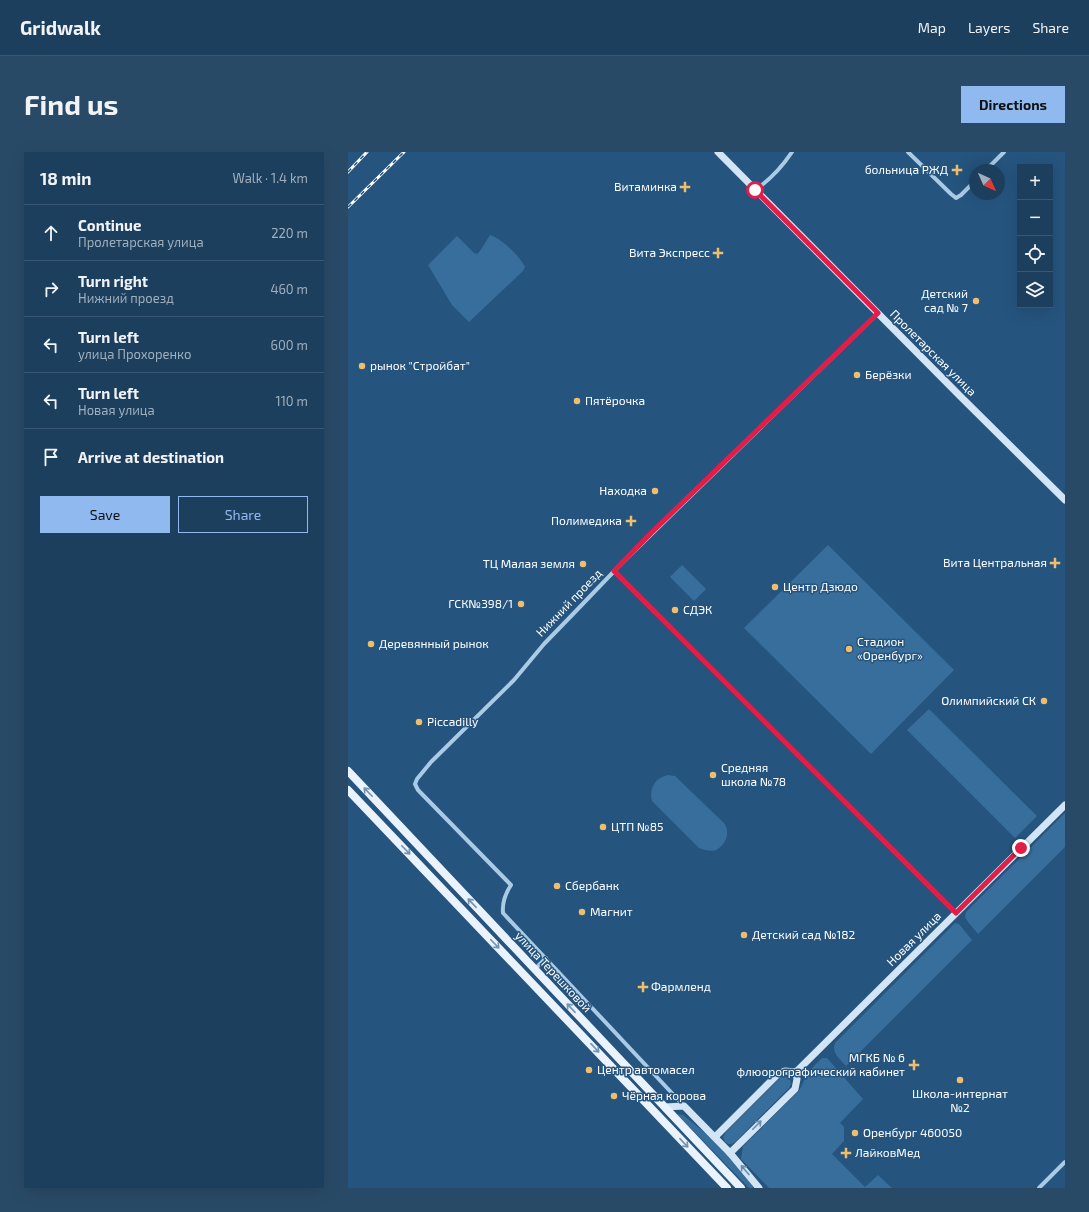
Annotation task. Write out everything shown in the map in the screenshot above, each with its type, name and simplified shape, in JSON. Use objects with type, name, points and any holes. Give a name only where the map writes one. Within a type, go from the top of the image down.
[{"type":"main road","name":"Пролетарская улица","points":[[718,152],[1065,500]]},
{"type":"main road","name":"улица Терешковой","points":[[348,771],[741,1188]]},
{"type":"main road","name":"улица Терешковой","points":[[348,790],[727,1188]]},
{"type":"main road","name":"Новая улица","points":[[796,1072],[1065,805]]},
{"type":"main road","points":[[581,1033],[584,1027],[588,1026]]},
{"type":"main road","points":[[715,1137],[778,1074],[786,1071],[796,1072],[797,1079],[795,1089],[730,1153]]},
{"type":"main road","points":[[665,1107],[684,1106],[730,1153],[759,1188]]},
{"type":"street","points":[[755,190],[767,182],[792,152]]},
{"type":"street","points":[[908,152],[950,194],[956,198],[969,187]]},
{"type":"street","points":[[992,164],[1004,152]]},
{"type":"street","name":"Нижний проезд","points":[[546,958],[503,913],[502,908],[505,893],[511,885],[418,790],[415,784],[417,779],[431,762],[514,680],[544,644],[657,527],[878,313]]},
{"type":"street","points":[[614,571],[956,913]]},
{"type":"street","points":[[535,970],[546,958],[684,1106]]},
{"type":"street","points":[[1039,1188],[1065,1162]]},
{"type":"shaded area","points":[[490,235],[510,248],[525,267],[523,271],[469,322],[452,305],[428,265],[457,236],[474,253],[477,254]]},
{"type":"shaded area","name":"Стадион «Оренбург»","points":[[828,545],[954,670],[871,754],[744,628]]},
{"type":"shaded area","points":[[682,565],[706,589],[694,601],[670,577]]},
{"type":"shaded area","points":[[929,709],[1037,816],[1015,838],[907,730]]},
{"type":"shaded area","points":[[663,776],[675,776],[725,824],[727,835],[725,842],[719,848],[712,851],[699,848],[652,801],[651,792],[654,784]]},
{"type":"shaded area","points":[[1065,813],[1065,847],[978,934],[965,917],[966,912]]},
{"type":"shaded area","points":[[955,923],[959,924],[972,940],[846,1066],[835,1053],[835,1043]]},
{"type":"shaded area","points":[[822,1058],[827,1058],[863,1099],[840,1123],[844,1127],[844,1141],[832,1154],[865,1187],[878,1175],[892,1188],[769,1188],[741,1159],[743,1146],[799,1091],[808,1072]]},
{"type":"shaded area","points":[[781,1077],[786,1077],[790,1080],[791,1084],[789,1088],[735,1142],[731,1144],[726,1143],[723,1137],[726,1132]]},
{"type":"shaded area","points":[[677,1114],[683,1115],[714,1140],[729,1155],[753,1188],[749,1188]]},
{"type":"railway","points":[[348,172],[367,152]]},
{"type":"railway","points":[[348,207],[404,152]]},
{"type":"place","name":"больница РЖД","points":[[957,170]]},
{"type":"place","name":"Витаминка","points":[[685,187]]},
{"type":"place","name":"Вита Экспресс","points":[[718,253]]},
{"type":"place","name":"Детский сад № 7","points":[[976,301]]},
{"type":"place","name":"рынок \"Стройбат\"","points":[[362,366]]},
{"type":"place","name":"Берёзки","points":[[857,375]]},
{"type":"place","name":"Пятёрочка","points":[[577,401]]},
{"type":"place","name":"Находка","points":[[655,491]]},
{"type":"place","name":"Полимедика","points":[[631,521]]},
{"type":"place","name":"Вита Центральная","points":[[1055,563]]},
{"type":"place","name":"ТЦ Малая земля","points":[[583,564]]},
{"type":"place","name":"Центр Дзюдо","points":[[775,587]]},
{"type":"place","name":"ГСК№398/1","points":[[521,604]]},
{"type":"place","name":"СДЭК","points":[[675,610]]},
{"type":"place","name":"Деревянный рынок","points":[[371,644]]},
{"type":"place","name":"Стадион «Оренбург»","points":[[849,649]]},
{"type":"place","name":"Олимпийский СК","points":[[1044,701]]},
{"type":"place","name":"Piccadilly","points":[[419,722]]},
{"type":"place","name":"Средняя школа №78","points":[[713,775]]},
{"type":"place","name":"ЦТП №85","points":[[603,827]]},
{"type":"place","name":"Сбербанк","points":[[557,886]]},
{"type":"place","name":"Магнит","points":[[582,912]]},
{"type":"place","name":"Детский сад №182","points":[[744,935]]},
{"type":"place","name":"Фармленд","points":[[643,987]]},
{"type":"place","name":"МГКБ № 6 флюорографический кабинет","points":[[914,1065]]},
{"type":"place","name":"Центр автомасел","points":[[589,1070]]},
{"type":"place","name":"Школа-интернат №2","points":[[960,1080]]},
{"type":"place","name":"Чёрная корова","points":[[614,1096]]},
{"type":"place","name":"Оренбург 460050","points":[[855,1133]]},
{"type":"place","name":"ЛайковМед","points":[[846,1153]]},
{"type":"route","points":[[755,190],[878,313],[651,533],[614,571],[956,913],[1021,848]]}]
